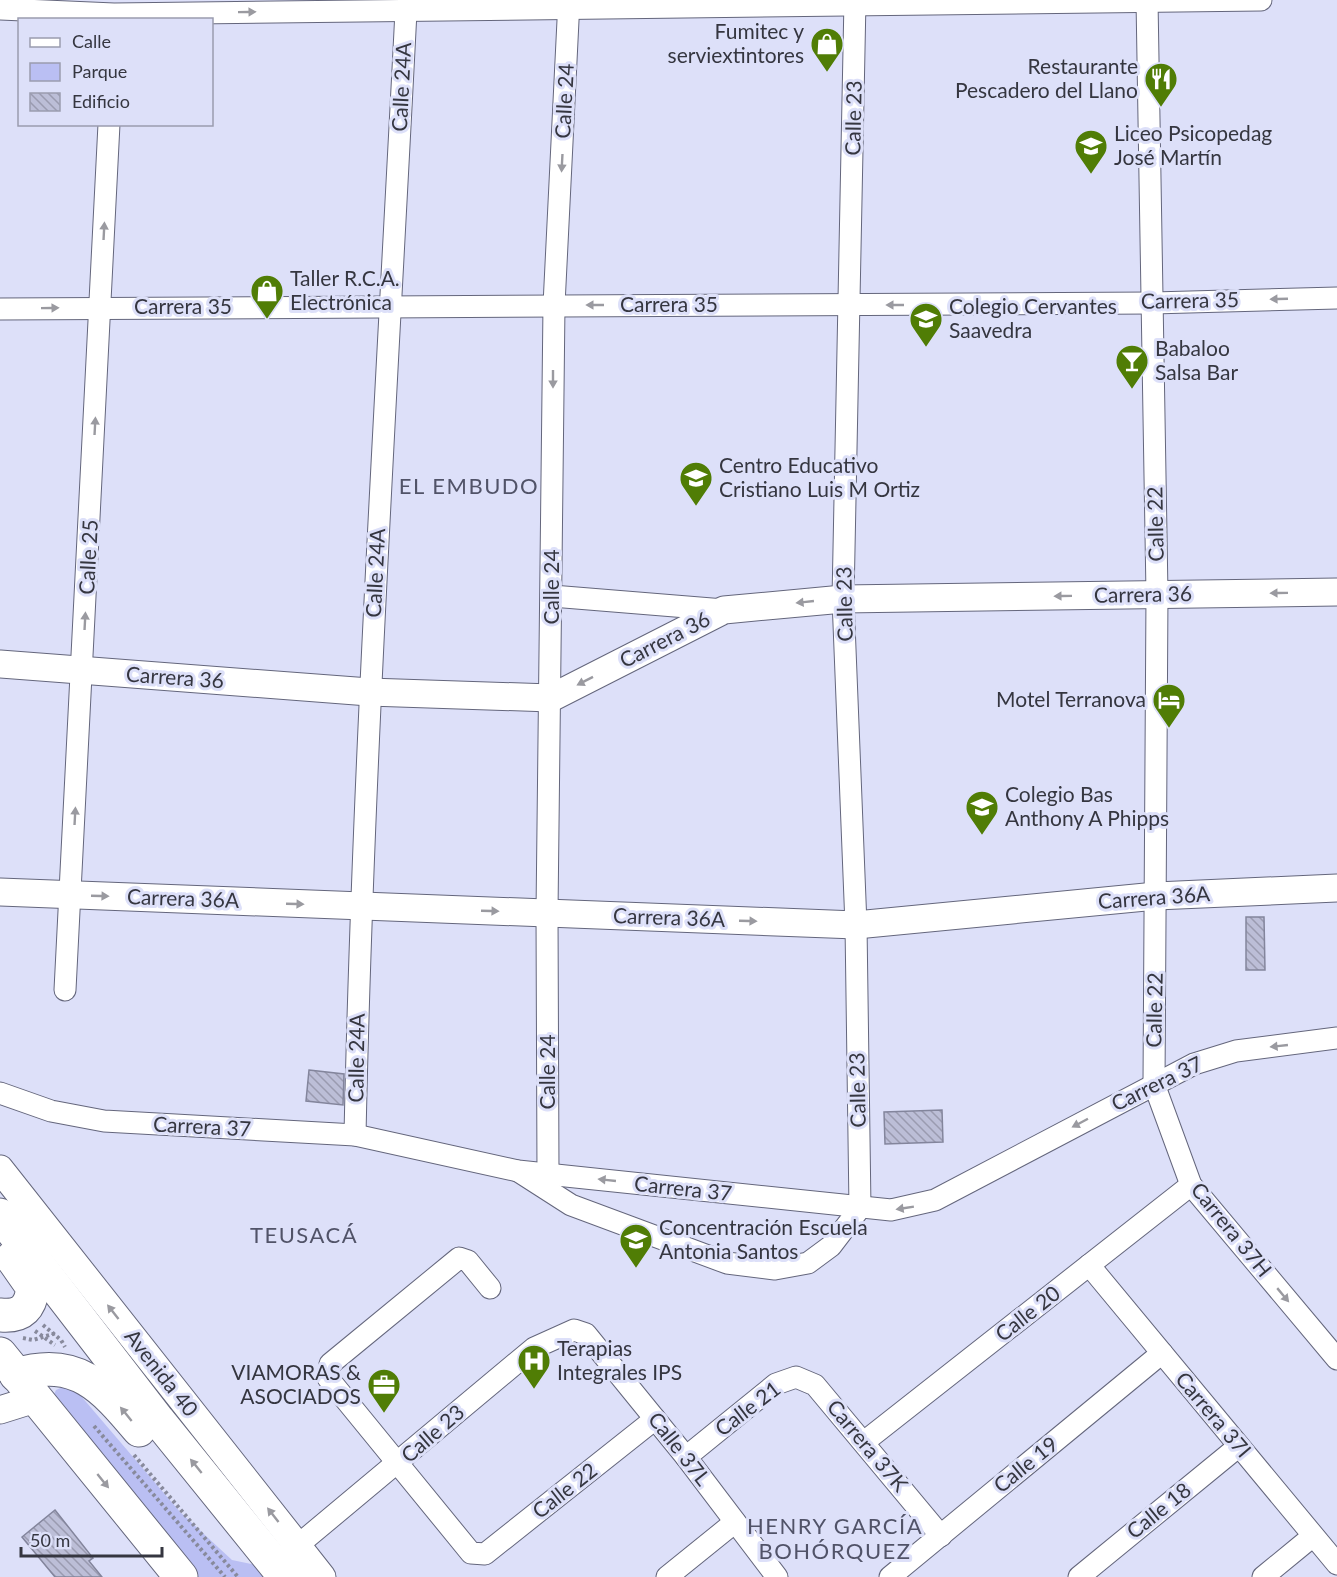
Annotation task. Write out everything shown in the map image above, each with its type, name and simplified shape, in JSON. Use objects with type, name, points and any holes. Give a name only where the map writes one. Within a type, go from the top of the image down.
[{"type":"highway","name":"Avenida 40","points":[[0,1215],[158,1420],[244,1523],[285,1577]]},
{"type":"highway","points":[[0,1242],[33,1288],[31,1302],[23,1312],[14,1316],[0,1315]]},
{"type":"highway","points":[[181,1577],[13,1378],[47,1368],[69,1371],[91,1380],[112,1397],[195,1498],[244,1523]]},
{"type":"street","name":"Calle 22","points":[[1147,0],[1154,303],[1157,594],[1154,1084]]},
{"type":"street","points":[[0,9],[406,11],[570,5],[1260,0]]},
{"type":"street","name":"Calle 23","points":[[855,3],[851,305],[843,599],[856,925],[860,1208]]},
{"type":"street","name":"Calle 24","points":[[548,1173],[547,913],[554,305],[570,5]]},
{"type":"street","name":"Calle 24A","points":[[355,1135],[360,906],[369,692],[406,11]]},
{"type":"street","name":"Calle 25","points":[[65,990],[109,126]]},
{"type":"street","name":"Carrera 35","points":[[0,309],[1154,303],[1337,298]]},
{"type":"street","name":"Carrera 36","points":[[0,664],[369,692],[551,698],[724,610],[843,599],[1337,592]]},
{"type":"street","points":[[552,596],[724,610]]},
{"type":"street","name":"Carrera 36A","points":[[0,892],[856,925],[1156,896],[1337,888]]},
{"type":"street","name":"Carrera 37","points":[[0,1093],[51,1111],[104,1121],[355,1135],[518,1171],[891,1210],[935,1200],[1194,1064],[1236,1051],[1337,1038]]},
{"type":"street","name":"Carrera 37H","points":[[1154,1084],[1191,1185],[1337,1359]]},
{"type":"street","name":"Avenida 40","points":[[0,1169],[298,1562],[322,1577]]},
{"type":"street","points":[[518,1171],[571,1205],[727,1263],[775,1269],[808,1263],[831,1246],[860,1208]]},
{"type":"street","name":"Calle 20","points":[[864,1442],[1191,1185]]},
{"type":"street","points":[[397,1465],[328,1378],[330,1364],[459,1258],[468,1261],[490,1288]]},
{"type":"street","name":"Carrera 37I","points":[[1089,1265],[1337,1564]]},
{"type":"street","name":"Calle 23","points":[[298,1562],[397,1465],[534,1348],[574,1330]]},
{"type":"street","name":"Calle 37L","points":[[574,1330],[586,1334],[686,1457],[777,1577]]},
{"type":"street","name":"Calle 19","points":[[890,1577],[1162,1353]]},
{"type":"street","name":"Calle 21","points":[[686,1457],[776,1384],[796,1377],[815,1385]]},
{"type":"street","points":[[0,1410],[13,1378]]},
{"type":"street","name":"Carrera 37K","points":[[815,1385],[941,1536]]},
{"type":"street","name":"Calle 22","points":[[397,1465],[471,1553],[485,1554],[655,1419]]},
{"type":"street","name":"Calle 18","points":[[1079,1577],[1239,1446]]},
{"type":"street","points":[[667,1577],[735,1522]]},
{"type":"street","points":[[1263,1577],[1313,1536]]},
{"type":"green space","points":[[65,1386],[75,1389],[180,1512],[232,1560],[261,1566],[270,1577],[191,1577],[50,1403],[56,1390]]},
{"type":"building","points":[[1246,917],[1264,917],[1265,970],[1246,970]]},
{"type":"building","points":[[309,1070],[344,1074],[343,1105],[306,1101]]},
{"type":"building","points":[[942,1110],[943,1142],[885,1144],[884,1112]]},
{"type":"building","points":[[55,1510],[93,1558],[89,1561],[102,1577],[55,1577],[22,1537]]},
{"type":"place","name":"Fumitec y serviextintores","points":[[827,73]]},
{"type":"place","name":"Restaurante Pescadero del Llano","points":[[1161,108]]},
{"type":"place","name":"Liceo Psicopedag José Martín","points":[[1091,175]]},
{"type":"place","name":"Taller R.C.A. Electrónica","points":[[267,320]]},
{"type":"place","name":"Colegio Cervantes Saavedra","points":[[926,348]]},
{"type":"place","name":"Babaloo Salsa Bar","points":[[1132,390]]},
{"type":"place","name":"Centro Educativo Cristiano Luis M Ortiz","points":[[696,507]]},
{"type":"place","name":"Motel Terranova","points":[[1169,729]]},
{"type":"place","name":"Colegio Bas Anthony A Phipps","points":[[982,836]]},
{"type":"place","name":"Concentración Escuela Antonia Santos","points":[[636,1269]]},
{"type":"place","name":"Terapias Integrales IPS","points":[[534,1390]]},
{"type":"place","name":"VIAMORAS & ASOCIADOS","points":[[384,1414]]},
{"type":"district","name":"EL EMBUDO","points":[[469,486]]},
{"type":"district","name":"TEUSACÁ","points":[[304,1235]]},
{"type":"district","name":"HENRY GARCÍA BOHÓRQUEZ","points":[[835,1538]]}]
